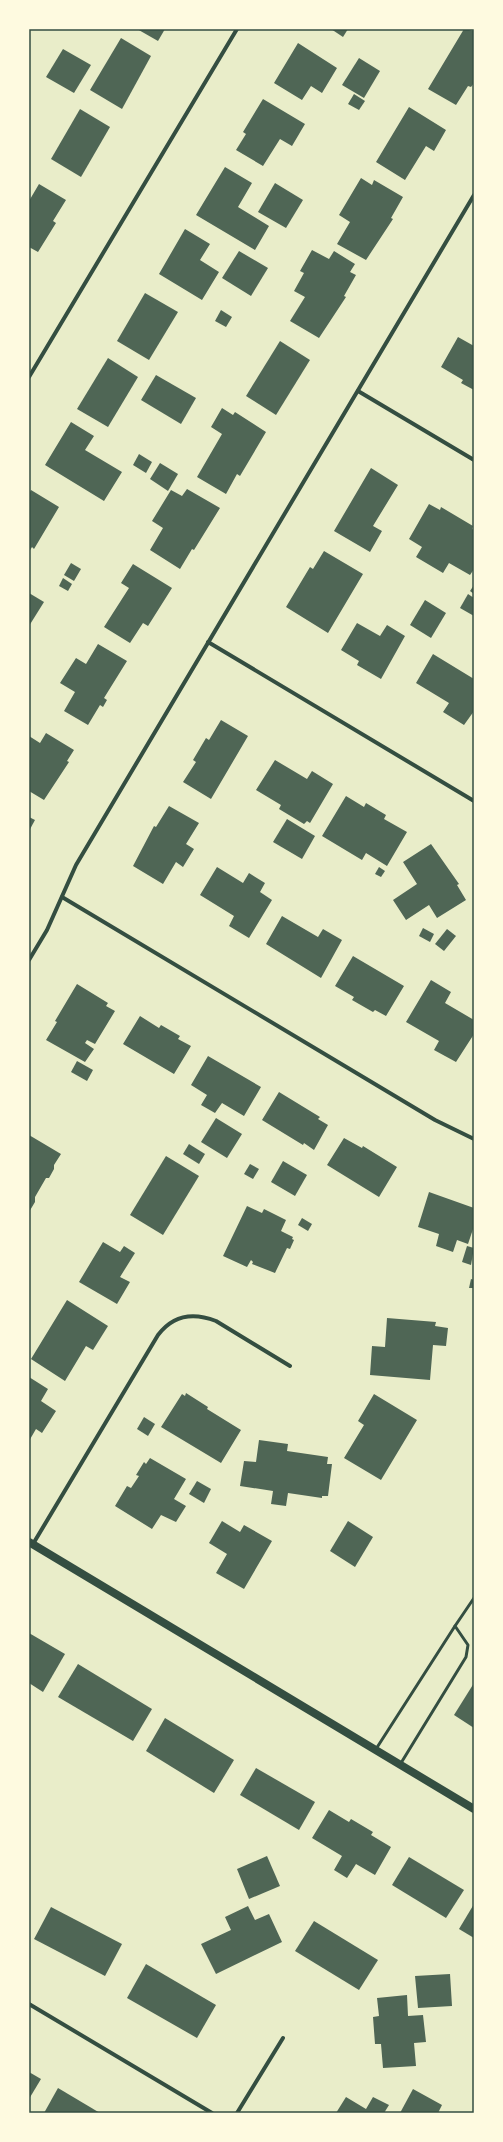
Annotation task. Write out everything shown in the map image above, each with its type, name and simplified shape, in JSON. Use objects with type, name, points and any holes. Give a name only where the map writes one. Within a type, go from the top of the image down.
[{"type":"main road","points":[[31,1544],[474,1809]]},
{"type":"street","points":[[29,377],[237,29]]},
{"type":"street","points":[[29,960],[47,930],[76,865],[474,195]]},
{"type":"street","points":[[358,390],[474,460]]},
{"type":"street","points":[[208,642],[474,801]]},
{"type":"street","points":[[62,897],[434,1120],[474,1139]]},
{"type":"street","points":[[31,1544],[158,1335],[164,1327],[172,1321],[193,1315],[216,1321],[290,1366]]},
{"type":"street","points":[[29,2004],[212,2113]]},
{"type":"street","points":[[237,2113],[283,2038]]},
{"type":"lane","points":[[375,1750],[474,1598]]},
{"type":"lane","points":[[400,1765],[466,1657],[468,1645],[455,1626]]},
{"type":"building","points":[[137,29],[165,29],[158,41]]},
{"type":"building","points":[[331,29],[348,29],[343,37]]},
{"type":"building","points":[[464,29],[474,31],[474,83],[471,87],[468,86],[456,105],[428,89]]},
{"type":"building","points":[[121,38],[151,56],[122,109],[90,90]]},
{"type":"building","points":[[298,43],[337,68],[322,93],[311,86],[302,100],[274,83]]},
{"type":"building","points":[[63,49],[91,65],[74,93],[46,77]]},
{"type":"building","points":[[359,58],[380,71],[364,98],[342,85]]},
{"type":"building","points":[[354,94],[365,101],[359,110],[348,104]]},
{"type":"building","points":[[263,99],[305,124],[292,146],[280,139],[263,166],[236,150],[246,134],[243,132]]},
{"type":"building","points":[[409,107],[446,130],[434,151],[426,146],[405,180],[376,162]]},
{"type":"building","points":[[80,109],[110,127],[81,177],[51,159]]},
{"type":"building","points":[[225,167],[252,183],[238,207],[269,226],[255,250],[196,215]]},
{"type":"building","points":[[361,178],[372,185],[374,180],[403,197],[391,218],[393,219],[366,260],[337,244],[350,222],[339,215]]},
{"type":"building","points":[[275,183],[303,200],[286,228],[258,212]]},
{"type":"building","points":[[39,184],[66,200],[53,221],[56,223],[38,252],[29,247],[29,201]]},
{"type":"building","points":[[185,229],[210,244],[200,260],[219,272],[202,300],[159,274]]},
{"type":"building","points":[[312,250],[329,259],[334,251],[355,264],[350,272],[356,275],[344,296],[346,297],[319,338],[290,321],[305,297],[294,291],[304,273],[300,271]]},
{"type":"building","points":[[239,251],[268,268],[251,296],[222,278]]},
{"type":"building","points":[[145,293],[178,312],[149,360],[117,341]]},
{"type":"building","points":[[221,310],[232,317],[226,327],[215,321]]},
{"type":"building","points":[[458,337],[474,346],[474,390],[461,383],[463,380],[441,367]]},
{"type":"building","points":[[280,341],[310,360],[276,415],[246,396]]},
{"type":"building","points":[[108,358],[138,377],[108,427],[77,409]]},
{"type":"building","points":[[156,375],[196,398],[181,424],[141,400]]},
{"type":"building","points":[[222,408],[233,415],[235,412],[266,432],[240,476],[237,474],[226,494],[197,477],[222,434],[211,427]]},
{"type":"building","points":[[71,422],[94,436],[85,450],[122,472],[104,501],[45,465]]},
{"type":"building","points":[[139,454],[152,462],[146,473],[133,465]]},
{"type":"building","points":[[160,463],[178,474],[168,491],[150,479]]},
{"type":"building","points":[[371,468],[398,485],[373,526],[382,531],[370,552],[334,531]]},
{"type":"building","points":[[187,489],[220,508],[194,550],[192,549],[180,569],[150,550],[163,528],[152,521],[171,490],[182,496]]},
{"type":"building","points":[[31,490],[59,507],[34,549],[32,547],[29,552],[29,494]]},
{"type":"building","points":[[429,504],[440,510],[441,507],[473,526],[474,569],[470,575],[449,563],[443,573],[416,557],[422,547],[409,539]]},
{"type":"building","points":[[324,551],[363,574],[328,633],[286,607],[310,567],[313,569]]},
{"type":"building","points":[[71,563],[81,569],[74,581],[64,575]]},
{"type":"building","points":[[133,564],[172,588],[148,626],[143,623],[130,643],[104,627],[129,588],[121,583]]},
{"type":"building","points":[[63,578],[72,584],[68,591],[59,586]]},
{"type":"building","points":[[474,585],[474,594],[470,591]]},
{"type":"building","points":[[29,593],[44,602],[29,626]]},
{"type":"building","points":[[468,594],[474,598],[474,616],[460,608]]},
{"type":"building","points":[[425,600],[446,613],[431,638],[410,625]]},
{"type":"building","points":[[357,623],[380,636],[387,625],[405,636],[381,679],[357,665],[359,661],[341,650]]},
{"type":"building","points":[[98,644],[127,661],[104,698],[107,700],[103,707],[100,705],[88,725],[64,711],[75,692],[60,683],[76,658],[86,664]]},
{"type":"building","points":[[433,654],[474,679],[474,711],[464,725],[443,712],[449,703],[416,683]]},
{"type":"building","points":[[221,720],[248,736],[211,799],[183,782],[196,762],[193,760],[206,738],[209,740]]},
{"type":"building","points":[[46,733],[74,750],[67,761],[69,762],[44,800],[29,791],[29,736],[40,743]]},
{"type":"building","points":[[275,760],[307,779],[312,771],[333,784],[310,823],[307,821],[304,824],[279,809],[281,805],[256,790]]},
{"type":"building","points":[[346,796],[364,807],[366,803],[386,815],[384,819],[407,832],[387,866],[366,853],[362,860],[322,836]]},
{"type":"building","points":[[169,806],[199,823],[186,844],[194,849],[183,867],[176,862],[163,884],[133,866],[154,826],[156,827]]},
{"type":"building","points":[[29,817],[35,820],[29,831]]},
{"type":"building","points":[[287,819],[315,836],[302,859],[273,842]]},
{"type":"building","points":[[431,844],[459,884],[457,885],[466,900],[437,918],[429,905],[406,920],[393,900],[417,884],[403,862]]},
{"type":"building","points":[[217,867],[243,883],[249,873],[265,883],[260,892],[272,900],[249,938],[229,926],[234,916],[200,895]]},
{"type":"building","points":[[379,867],[385,871],[381,877],[375,874]]},
{"type":"building","points":[[282,916],[318,937],[323,929],[342,940],[321,978],[266,944]]},
{"type":"building","points":[[423,928],[434,934],[430,942],[419,936]]},
{"type":"building","points":[[447,929],[456,936],[444,951],[435,944]]},
{"type":"building","points":[[353,956],[404,986],[386,1016],[375,1010],[373,1012],[352,1000],[354,997],[335,986]]},
{"type":"building","points":[[431,980],[451,992],[445,1003],[474,1020],[474,1034],[456,1062],[434,1050],[439,1041],[406,1022]]},
{"type":"building","points":[[77,984],[108,1003],[106,1006],[115,1011],[95,1044],[87,1040],[85,1043],[94,1049],[85,1062],[46,1040],[57,1022],[55,1021]]},
{"type":"building","points":[[140,1016],[159,1028],[161,1025],[180,1036],[178,1039],[191,1046],[174,1074],[123,1044]]},
{"type":"building","points":[[208,1056],[261,1087],[244,1116],[222,1103],[215,1113],[201,1105],[207,1095],[191,1085]]},
{"type":"building","points":[[77,1061],[93,1070],[87,1081],[71,1072]]},
{"type":"building","points":[[279,1092],[320,1117],[318,1119],[328,1125],[314,1150],[262,1120]]},
{"type":"building","points":[[216,1118],[242,1134],[227,1158],[201,1142]]},
{"type":"building","points":[[29,1135],[61,1154],[54,1165],[54,1169],[49,1178],[46,1178],[35,1197],[35,1202],[29,1212]]},
{"type":"building","points":[[344,1138],[362,1148],[363,1146],[397,1167],[379,1197],[327,1165]]},
{"type":"building","points":[[189,1144],[205,1154],[199,1164],[183,1154]]},
{"type":"building","points":[[166,1156],[199,1176],[163,1235],[130,1215]]},
{"type":"building","points":[[283,1161],[307,1175],[295,1196],[271,1182]]},
{"type":"building","points":[[250,1164],[259,1169],[253,1179],[244,1174]]},
{"type":"building","points":[[429,1192],[474,1208],[474,1226],[468,1244],[457,1240],[453,1252],[436,1246],[439,1234],[418,1227]]},
{"type":"building","points":[[247,1206],[262,1213],[264,1209],[286,1220],[281,1231],[293,1237],[292,1239],[294,1240],[290,1249],[287,1248],[275,1273],[252,1264],[253,1262],[251,1260],[247,1267],[223,1256]]},
{"type":"building","points":[[302,1218],[312,1224],[308,1231],[298,1225]]},
{"type":"building","points":[[103,1242],[120,1252],[124,1246],[135,1253],[120,1277],[130,1282],[117,1304],[79,1282]]},
{"type":"building","points":[[467,1246],[474,1248],[471,1265],[462,1262]]},
{"type":"building","points":[[471,1279],[474,1280],[474,1288],[469,1288]]},
{"type":"building","points":[[67,1300],[108,1326],[93,1350],[86,1346],[65,1381],[31,1359]]},
{"type":"building","points":[[387,1318],[436,1322],[435,1326],[448,1328],[446,1346],[433,1345],[430,1380],[370,1375],[372,1346],[385,1347]]},
{"type":"building","points":[[29,1377],[48,1389],[41,1401],[56,1411],[42,1433],[36,1429],[29,1441]]},
{"type":"building","points":[[186,1393],[208,1407],[207,1409],[241,1430],[221,1463],[161,1427],[182,1394],[185,1396]]},
{"type":"building","points":[[374,1394],[417,1420],[381,1480],[344,1458],[364,1425],[358,1421]]},
{"type":"building","points":[[144,1417],[155,1424],[148,1436],[137,1429]]},
{"type":"building","points":[[259,1440],[288,1444],[287,1451],[328,1457],[327,1464],[332,1464],[328,1496],[322,1496],[322,1498],[288,1493],[286,1506],[271,1504],[273,1491],[240,1486],[244,1461],[256,1462]]},
{"type":"building","points":[[150,1458],[186,1479],[174,1499],[186,1506],[176,1522],[161,1515],[152,1529],[115,1506],[127,1486],[131,1488],[139,1476],[136,1475],[144,1462],[146,1464]]},
{"type":"building","points":[[197,1481],[211,1489],[204,1503],[189,1494]]},
{"type":"building","points":[[222,1521],[240,1532],[244,1525],[272,1541],[244,1589],[216,1573],[227,1554],[209,1543]]},
{"type":"building","points":[[348,1521],[373,1537],[355,1567],[330,1551]]},
{"type":"building","points":[[29,1633],[65,1654],[43,1692],[29,1683]]},
{"type":"building","points":[[78,1664],[152,1709],[133,1741],[58,1697]]},
{"type":"building","points":[[474,1683],[474,1728],[454,1715]]},
{"type":"building","points":[[165,1718],[234,1760],[214,1793],[146,1751]]},
{"type":"building","points":[[256,1768],[315,1802],[299,1830],[240,1795]]},
{"type":"building","points":[[329,1810],[349,1822],[351,1819],[373,1832],[371,1835],[391,1847],[375,1875],[356,1864],[347,1878],[334,1870],[342,1856],[312,1838]]},
{"type":"building","points":[[267,1856],[280,1886],[249,1899],[237,1869]]},
{"type":"building","points":[[409,1857],[464,1890],[446,1918],[392,1885]]},
{"type":"building","points":[[474,1904],[474,1938],[459,1929]]},
{"type":"building","points":[[248,1906],[255,1920],[269,1914],[282,1942],[216,1974],[201,1944],[231,1930],[225,1917]]},
{"type":"building","points":[[51,1907],[122,1944],[105,1976],[34,1939]]},
{"type":"building","points":[[314,1921],[378,1960],[359,1990],[295,1951]]},
{"type":"building","points":[[146,1964],[216,2005],[197,2038],[127,1998]]},
{"type":"building","points":[[450,1974],[452,2006],[418,2008],[415,1976]]},
{"type":"building","points":[[407,1995],[408,2016],[423,2015],[426,2042],[414,2043],[416,2066],[383,2068],[381,2044],[375,2044],[373,2017],[379,2016],[377,1998]]},
{"type":"building","points":[[29,2072],[41,2079],[29,2099]]},
{"type":"building","points":[[58,2088],[100,2113],[44,2113]]},
{"type":"building","points":[[413,2089],[442,2105],[438,2113],[400,2113]]},
{"type":"building","points":[[346,2097],[366,2109],[373,2097],[389,2105],[384,2113],[336,2113]]}]
